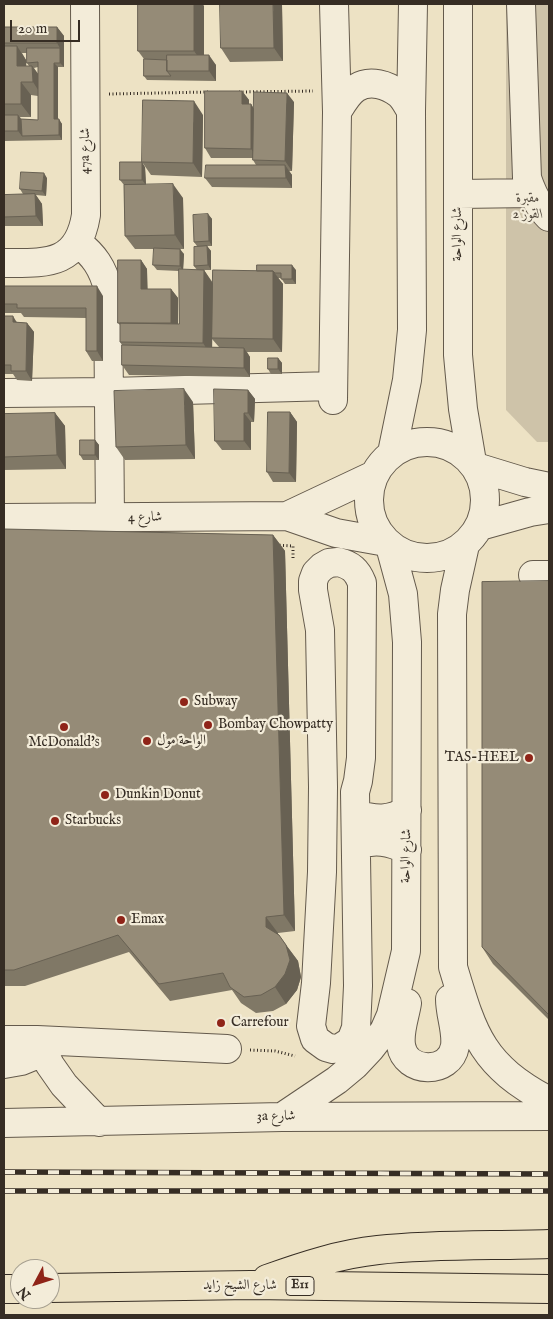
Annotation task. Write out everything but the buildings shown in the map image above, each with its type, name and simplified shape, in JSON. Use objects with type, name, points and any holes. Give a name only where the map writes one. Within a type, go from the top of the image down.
[{"type":"highway","points":[[251,1285],[333,1258],[376,1250],[419,1247],[549,1244]]},
{"type":"highway","name":"شارع الشيخ زايد","points":[[60,1288],[251,1285],[549,1289]]},
{"type":"street","name":"47a شارع","points":[[77,242],[84,229],[86,215],[86,4]]},
{"type":"street","points":[[4,393],[333,393],[336,101],[334,4]]},
{"type":"street","points":[[392,453],[406,388],[412,330],[410,110],[413,4]]},
{"type":"street","name":"شارع الواحة","points":[[458,4],[458,355],[462,400],[474,465]]},
{"type":"street","points":[[521,4],[527,178],[532,193],[542,210],[549,217]]},
{"type":"street","points":[[336,101],[345,99],[356,88],[372,83],[388,86],[401,96],[410,110]]},
{"type":"street","points":[[458,194],[532,193]]},
{"type":"street","points":[[17,263],[48,262],[64,255],[77,242],[88,250],[98,262],[104,274],[108,289],[110,518]]},
{"type":"street","points":[[406,952],[408,998],[400,1035],[401,1046],[405,1056],[412,1064],[422,1068],[433,1068],[443,1064],[451,1057],[455,1047],[450,1003],[453,967],[452,614],[455,590],[473,535],[485,506],[484,486],[474,465],[459,451],[443,443],[425,441],[407,444],[392,453],[381,463],[374,475],[369,492],[369,510],[375,527],[388,544],[404,554],[420,558],[436,558],[451,554],[473,535],[530,512],[549,509]]},
{"type":"street","points":[[474,465],[525,482],[549,487]]},
{"type":"street","name":"شارع 4","points":[[275,516],[374,475]]},
{"type":"street","name":"شارع 4","points":[[4,518],[275,516],[336,533],[388,544]]},
{"type":"street","name":"شارع الواحة","points":[[282,1117],[337,1080],[354,1066],[375,1043],[391,1015],[406,952],[408,810],[406,618],[403,594],[388,544]]},
{"type":"street","points":[[338,562],[353,568],[359,575],[362,583],[361,758],[355,803],[358,1005],[356,1028],[351,1041],[340,1048],[333,1049],[326,1048],[315,1039],[311,1026],[316,983],[322,872],[323,788],[320,630],[312,590],[316,574],[322,567],[329,563],[338,562]]},
{"type":"street","points":[[323,788],[340,793],[384,819],[399,815],[408,810]]},
{"type":"street","points":[[356,845],[368,841],[378,841],[388,842],[407,850]]},
{"type":"street","points":[[322,872],[340,867],[350,868],[356,873]]},
{"type":"street","points":[[453,967],[469,1020],[479,1042],[494,1062],[512,1078],[549,1102]]},
{"type":"street","points":[[4,1040],[40,1046],[227,1049]]},
{"type":"street","points":[[4,1064],[21,1061],[40,1046]]},
{"type":"street","points":[[40,1046],[64,1086],[99,1122]]},
{"type":"street","name":"3a شارع","points":[[4,1123],[282,1117],[549,1116]]},
{"type":"path","points":[[87,95],[216,92]]},
{"type":"path","points":[[236,92],[336,101]]},
{"type":"path","points":[[275,516],[262,545],[293,546],[294,565]]},
{"type":"path","points":[[227,1049],[275,1051],[301,1057]]},
{"type":"green space","name":"مقبرة القوز 2","points":[[506,4],[549,4],[549,442],[537,442],[506,410]]},
{"type":"railway","points":[[4,1172],[549,1174]]},
{"type":"railway","points":[[4,1191],[549,1191]]},
{"type":"place","name":"Subway","points":[[184,702]]},
{"type":"place","name":"Bombay Chowpatty","points":[[208,725]]},
{"type":"place","name":"McDonald's","points":[[64,727]]},
{"type":"place","name":"الواحة مول","points":[[147,741]]},
{"type":"place","name":"TAS-HEEL","points":[[529,758]]},
{"type":"place","name":"Dunkin Donut","points":[[105,795]]},
{"type":"place","name":"Starbucks","points":[[55,821]]},
{"type":"place","name":"Emax","points":[[121,920]]},
{"type":"place","name":"Carrefour","points":[[221,1023]]}]
